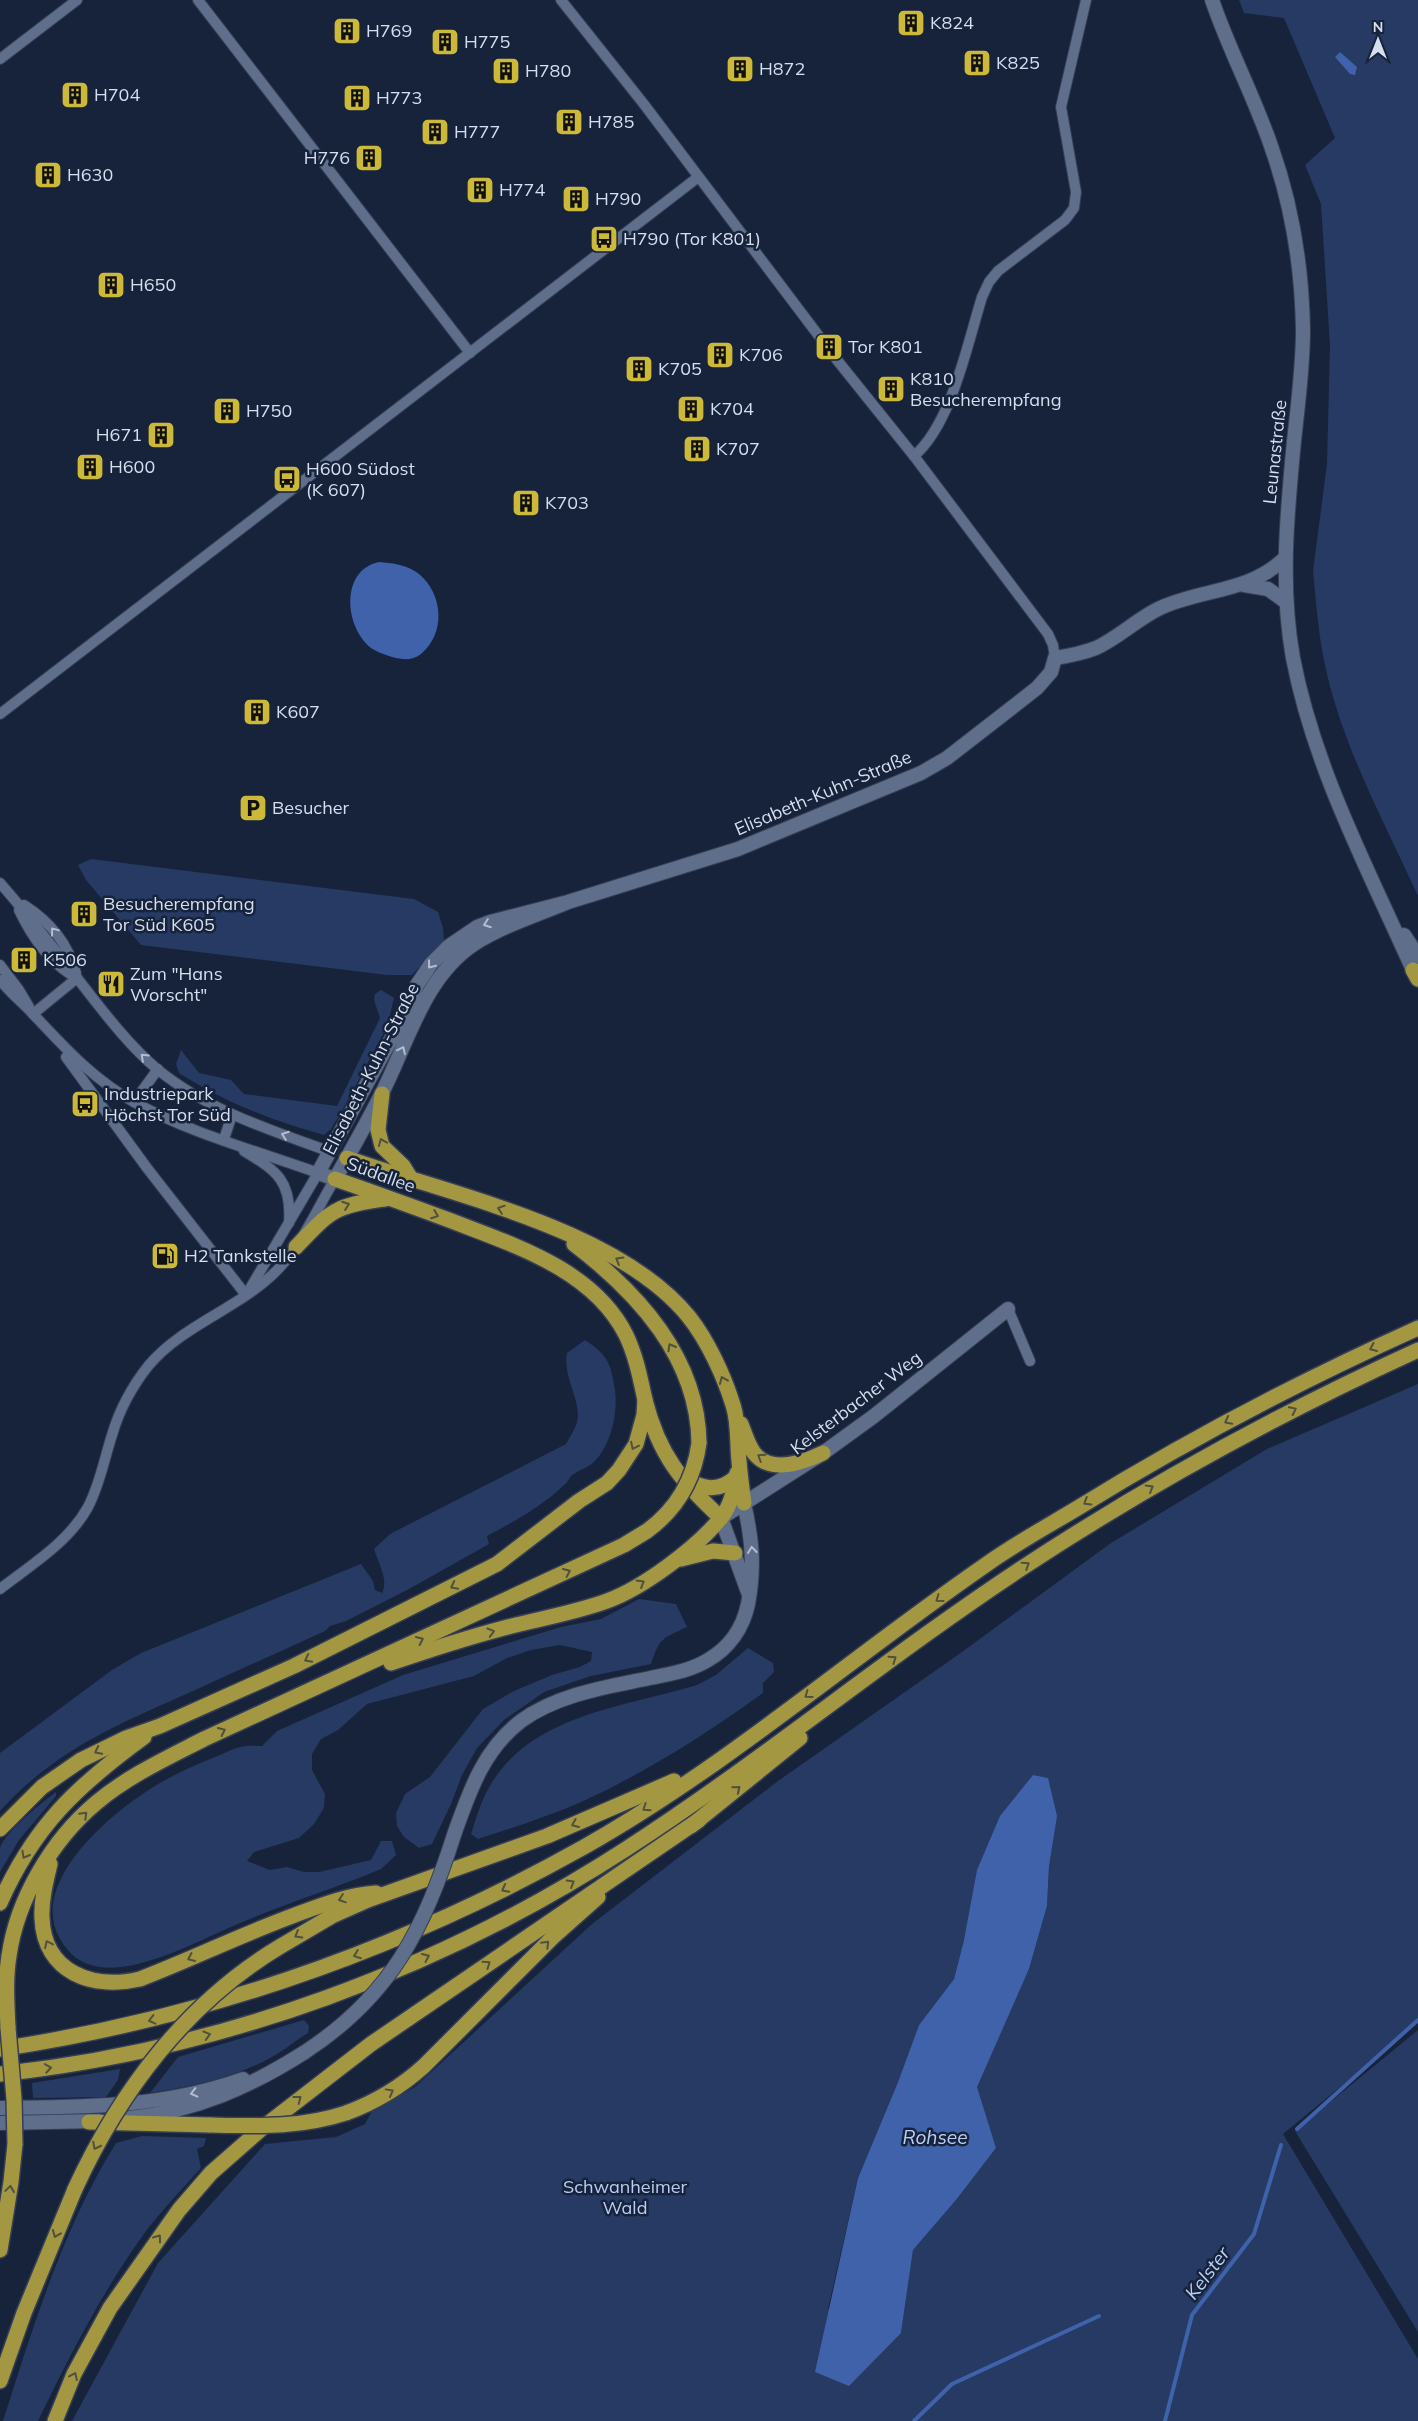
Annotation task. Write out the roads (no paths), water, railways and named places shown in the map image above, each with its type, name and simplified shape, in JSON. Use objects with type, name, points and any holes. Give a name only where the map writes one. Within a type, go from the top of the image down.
[{"type":"highway","points":[[382,1094],[378,1130],[382,1146],[403,1166],[411,1179]]},
{"type":"highway","name":"Südallee","points":[[347,1158],[510,1211],[547,1226]]},
{"type":"highway","name":"Südallee","points":[[335,1179],[520,1248],[560,1268],[577,1280],[608,1308],[620,1324],[637,1363],[645,1399]]},
{"type":"highway","points":[[296,1247],[318,1224],[343,1206],[390,1198]]},
{"type":"highway","points":[[547,1226],[571,1235],[623,1262],[672,1299],[690,1318],[700,1333],[734,1406],[750,1447],[756,1455],[764,1461],[791,1465],[823,1453]]},
{"type":"highway","points":[[0,2250],[11,2182],[14,2144],[14,2099],[6,1979],[15,1928],[26,1898],[53,1852],[69,1831],[97,1802],[153,1765],[624,1545],[664,1518],[686,1489],[699,1443],[697,1414],[688,1383],[662,1331],[619,1281],[571,1242],[547,1226]]},
{"type":"highway","points":[[0,2049],[78,2036],[178,2013],[275,1985],[380,1946],[500,1892],[578,1850],[716,1762],[992,1560],[1137,1471],[1200,1436],[1263,1402],[1418,1328]]},
{"type":"highway","points":[[0,2074],[92,2060],[192,2039],[290,2010],[366,1983],[447,1948],[527,1908],[626,1849],[1018,1571],[1147,1489],[1276,1419],[1418,1350]]},
{"type":"highway","points":[[645,1399],[662,1451],[697,1496],[722,1518]]},
{"type":"highway","points":[[0,1829],[23,1804],[61,1773],[100,1750],[160,1726],[294,1666],[497,1564],[579,1501],[607,1483],[619,1470],[636,1444],[644,1415],[645,1399]]},
{"type":"highway","points":[[734,1406],[744,1503]]},
{"type":"highway","points":[[328,1683],[447,1644],[608,1601],[631,1590],[672,1562],[722,1518],[736,1477],[739,1461]]},
{"type":"highway","points":[[678,1472],[693,1483],[706,1488],[723,1486],[736,1477]]},
{"type":"highway","points":[[672,1562],[706,1552],[734,1553]]},
{"type":"highway","points":[[88,2122],[295,2125],[323,2120],[346,2112],[371,2102],[403,2085],[578,1914],[699,1820],[802,1736],[854,1687]]},
{"type":"highway","points":[[0,1904],[28,1850],[50,1818],[72,1794],[112,1760],[160,1726]]},
{"type":"highway","points":[[0,2381],[24,2313],[75,2189],[116,2111],[153,2059],[181,2027],[221,1989],[281,1946],[332,1916],[390,1892],[548,1836],[716,1762]]},
{"type":"highway","points":[[55,2421],[74,2374],[110,2308],[179,2210],[211,2173],[261,2129],[371,2044],[699,1820]]},
{"type":"highway","points":[[53,1852],[42,1909],[45,1936],[55,1956],[68,1969],[96,1983],[121,1983],[140,1979],[254,1930],[336,1900],[352,1895],[390,1892]]},
{"type":"street","points":[[0,59],[77,0]]},
{"type":"street","points":[[198,0],[470,353]]},
{"type":"street","points":[[561,0],[643,104],[697,178],[837,360],[914,456],[1048,634],[1054,645],[1055,658],[1096,648],[1158,609],[1175,602],[1244,585],[1268,573],[1285,558]]},
{"type":"street","points":[[914,456],[925,447],[941,423],[982,297],[989,282],[998,271],[1065,220],[1074,208],[1076,192],[1061,107],[1086,0]]},
{"type":"street","name":"Leunastraße","points":[[1212,0],[1271,146],[1288,207],[1297,251],[1302,303],[1303,357],[1285,558],[1286,602],[1293,658],[1306,713],[1336,796],[1384,906],[1416,969]]},
{"type":"street","points":[[0,714],[697,178]]},
{"type":"street","points":[[1244,585],[1268,589],[1286,602]]},
{"type":"street","name":"Elisabeth-Kuhn-Straße","points":[[318,1173],[407,1010],[418,985],[440,954],[449,946],[477,927],[514,915],[568,902],[745,847],[935,766],[1037,688],[1051,672],[1055,658]]},
{"type":"street","name":"Südallee","points":[[0,883],[129,1041],[158,1069],[196,1095],[232,1115],[347,1158]]},
{"type":"street","name":"Elisabeth-Kuhn-Straße","points":[[335,1179],[382,1094],[422,1006],[448,966],[475,944],[507,927],[568,902]]},
{"type":"street","points":[[0,965],[16,992]]},
{"type":"street","points":[[33,1014],[77,978]]},
{"type":"street","points":[[0,980],[16,992]]},
{"type":"street","name":"Südallee","points":[[16,992],[246,1295]]},
{"type":"street","name":"Südallee","points":[[52,1037],[84,1067],[134,1102],[224,1139],[335,1179]]},
{"type":"street","points":[[134,1102],[158,1069]]},
{"type":"street","points":[[232,1115],[224,1139],[264,1164],[282,1179],[289,1199],[289,1226]]},
{"type":"street","points":[[246,1295],[289,1226],[318,1173]]},
{"type":"street","points":[[0,1589],[52,1549],[74,1527],[87,1508],[98,1486],[120,1412],[149,1365],[182,1337],[246,1295],[275,1272],[296,1247],[335,1179]]},
{"type":"street","points":[[1008,1309],[1030,1361]]},
{"type":"street","name":"Kelsterbacher Weg","points":[[722,1518],[823,1453],[874,1416],[1008,1309]]},
{"type":"street","points":[[0,2123],[88,2122],[154,2116],[195,2106],[255,2082],[327,2038],[366,2002],[398,1964],[436,1888],[454,1832],[474,1782],[486,1759],[506,1734],[522,1720],[562,1699],[686,1670],[708,1660],[735,1635],[743,1622],[752,1585],[753,1560],[744,1503]]},
{"type":"street","points":[[722,1518],[749,1597]]},
{"type":"street","points":[[0,2108],[101,2106],[160,2101],[228,2084],[257,2074],[305,2052]]},
{"type":"water","points":[[1340,52],[1357,67],[1355,75],[1350,74],[1335,57]]},
{"type":"water","points":[[379,562],[410,568],[427,582],[433,592],[437,603],[438,625],[429,645],[421,654],[415,657],[399,659],[376,651],[362,639],[355,627],[351,614],[350,600],[352,587],[366,567]]},
{"type":"water","name":"Rohsee","points":[[1033,1775],[1048,1778],[1057,1816],[1049,1866],[1047,1906],[1029,1969],[977,2087],[996,2148],[956,2200],[913,2250],[901,2333],[849,2386],[815,2372],[858,2178],[898,2082],[919,2025],[954,1979],[964,1940],[977,1870],[1000,1816]]},
{"type":"waterway","name":"Kelster","points":[[1297,2129],[1418,2020]]},
{"type":"waterway","name":"Kelster","points":[[1165,2421],[1192,2315],[1254,2234],[1281,2145]]},
{"type":"waterway","name":"Kelster","points":[[914,2421],[952,2384],[1099,2316]]},
{"type":"place","name":"K824","points":[[911,23]]},
{"type":"place","name":"H769","points":[[347,31]]},
{"type":"place","name":"H775","points":[[445,42]]},
{"type":"place","name":"K825","points":[[977,63]]},
{"type":"place","name":"H872","points":[[740,69]]},
{"type":"place","name":"H780","points":[[506,71]]},
{"type":"place","name":"H704","points":[[75,95]]},
{"type":"place","name":"H773","points":[[357,98]]},
{"type":"place","name":"H785","points":[[569,122]]},
{"type":"place","name":"H777","points":[[435,132]]},
{"type":"place","name":"H776","points":[[369,158]]},
{"type":"place","name":"H630","points":[[48,175]]},
{"type":"place","name":"H774","points":[[480,190]]},
{"type":"place","name":"H790","points":[[576,199]]},
{"type":"place","name":"H790 (Tor K801)","points":[[604,239]]},
{"type":"place","name":"H650","points":[[111,285]]},
{"type":"place","name":"Tor K801","points":[[829,347]]},
{"type":"place","name":"K706","points":[[720,355]]},
{"type":"place","name":"K705","points":[[639,369]]},
{"type":"place","name":"K810 Besucherempfang","points":[[891,389]]},
{"type":"place","name":"K704","points":[[691,409]]},
{"type":"place","name":"H750","points":[[227,411]]},
{"type":"place","name":"H671","points":[[161,435]]},
{"type":"place","name":"K707","points":[[697,449]]},
{"type":"place","name":"H600","points":[[90,467]]},
{"type":"place","name":"H600 Südost (K 607)","points":[[287,479]]},
{"type":"place","name":"K703","points":[[526,503]]},
{"type":"place","name":"K607","points":[[257,712]]},
{"type":"place","name":"Besucher","points":[[253,808]]},
{"type":"place","name":"Besucherempfang Tor Süd K605","points":[[84,914]]},
{"type":"place","name":"K506","points":[[24,960]]},
{"type":"place","name":"Zum \"Hans Worscht\"","points":[[111,984]]},
{"type":"place","name":"Industriepark Höchst Tor Süd","points":[[85,1104]]},
{"type":"place","name":"H2 Tankstelle","points":[[165,1256]]},
{"type":"park label","name":"Schwanheimer Wald","points":[[625,2197]]}]
